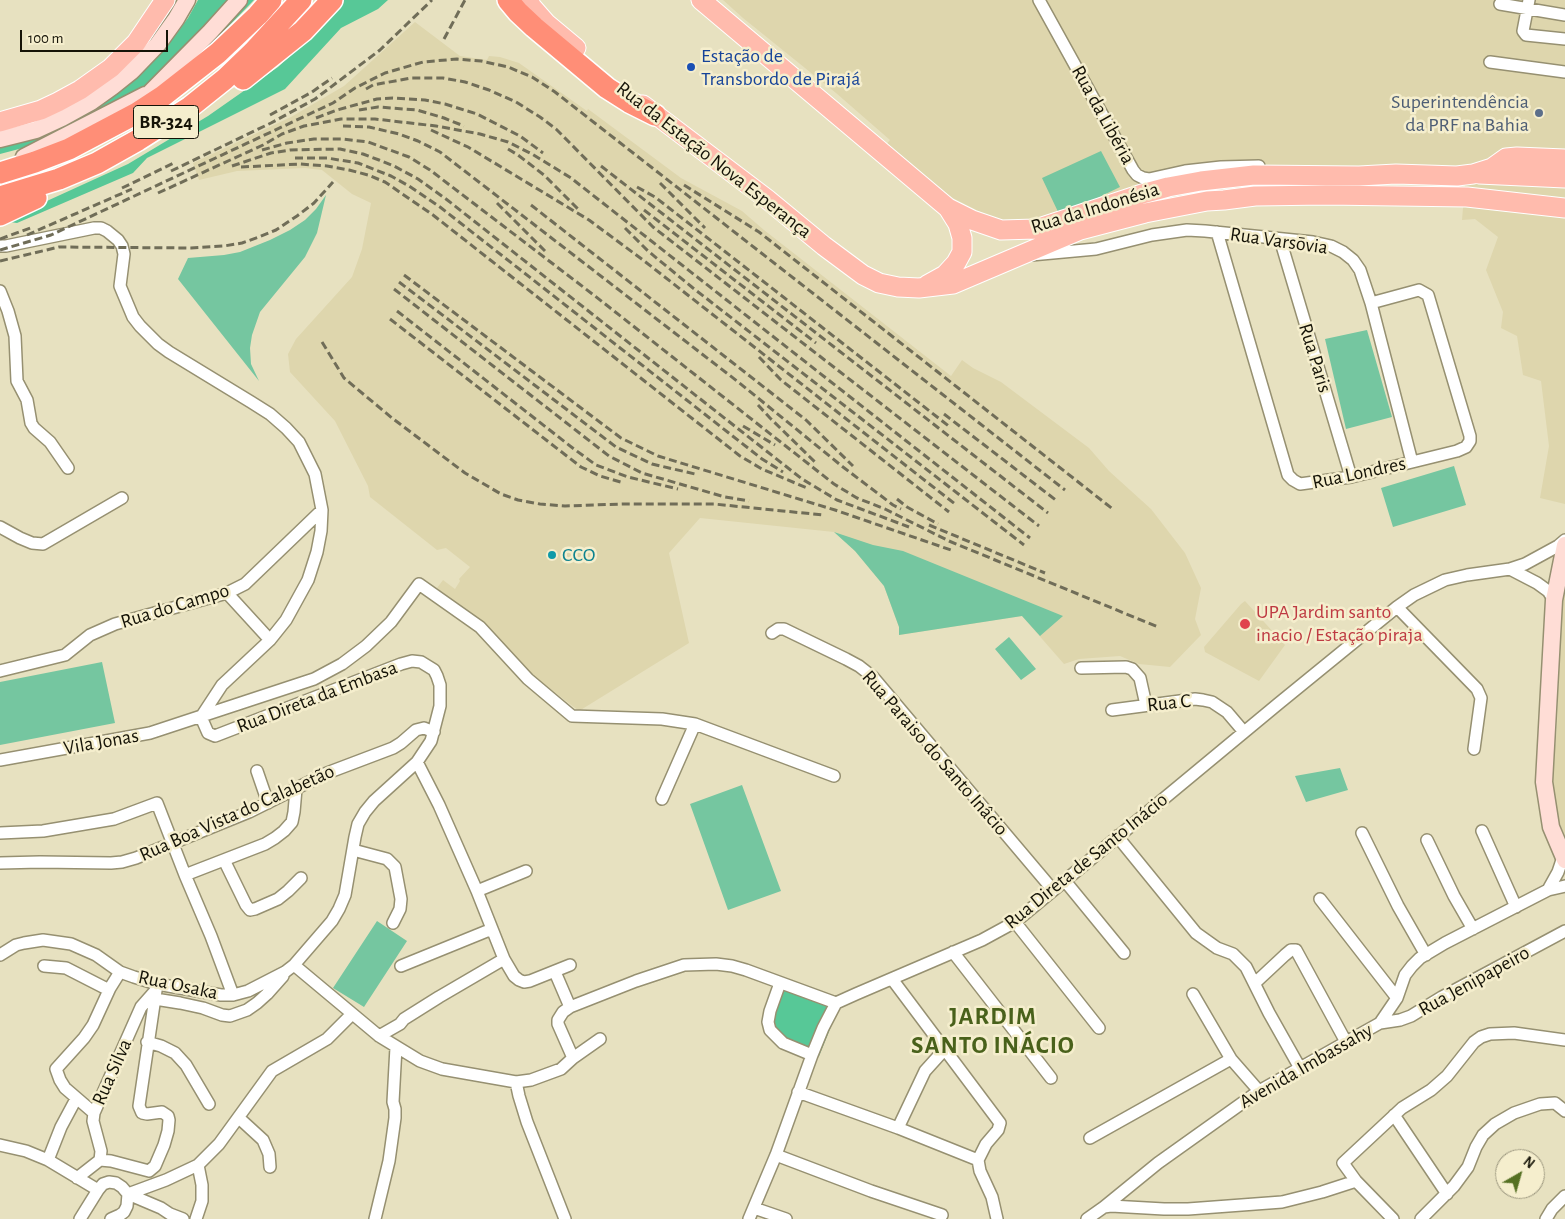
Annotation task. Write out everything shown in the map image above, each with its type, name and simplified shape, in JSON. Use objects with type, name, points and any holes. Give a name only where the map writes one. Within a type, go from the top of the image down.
[{"type":"highway","name":"BR-324","points":[[0,173],[69,149],[120,123],[163,96],[224,47],[271,0]]},
{"type":"highway","name":"BR-324","points":[[0,197],[59,179],[97,163],[190,107],[225,79],[301,0]]},
{"type":"highway","points":[[138,140],[226,92],[303,31],[332,0]]},
{"type":"highway","points":[[508,0],[534,27],[607,88],[655,116]]},
{"type":"highway","points":[[0,215],[37,198],[97,163]]},
{"type":"main road","points":[[0,122],[41,110],[58,102],[80,90],[111,68],[136,43],[165,0]]},
{"type":"main road","points":[[0,140],[36,130],[62,118],[91,102],[112,87],[132,71],[158,44],[188,0]]},
{"type":"main road","points":[[120,123],[239,0]]},
{"type":"main road","name":"Rua da Indonésia","points":[[702,0],[720,8],[948,208],[972,220],[1001,230],[1036,229],[1142,194],[1201,181],[1254,175],[1359,176],[1396,174],[1457,176],[1473,174],[1492,168],[1506,158],[1565,159]]},
{"type":"main road","name":"Rua da Estação Nova Esperança","points":[[530,2],[546,23],[655,116],[761,194],[824,246],[863,275],[879,283],[898,287],[919,288]]},
{"type":"main road","points":[[24,157],[152,91]]},
{"type":"main road","points":[[1473,174],[1565,178]]},
{"type":"main road","name":"Rua da Indonésia","points":[[919,288],[953,284],[1080,230],[1145,213],[1207,201],[1255,196],[1326,194],[1467,197]]},
{"type":"main road","points":[[1467,197],[1487,194],[1565,196]]},
{"type":"main road","points":[[1467,197],[1565,208]]},
{"type":"main road","points":[[919,288],[945,275],[956,263],[962,252],[962,238],[958,224],[948,208]]},
{"type":"main road","points":[[1564,858],[1551,827],[1544,782],[1558,593],[1565,545]]},
{"type":"street","name":"Rua da Libéria","points":[[1039,0],[1133,170],[1137,174],[1143,178],[1149,178],[1221,167],[1259,166]]},
{"type":"street","points":[[1500,4],[1528,5],[1565,15]]},
{"type":"street","points":[[1528,5],[1523,31],[1526,35],[1565,39]]},
{"type":"street","points":[[1490,62],[1565,72]]},
{"type":"street","points":[[0,246],[94,228],[101,228],[113,235],[122,246],[124,254],[120,286],[133,317],[140,326],[158,344],[264,410],[286,428],[299,442],[315,474],[322,510],[317,552],[308,580],[286,620],[270,640],[222,685],[201,717]]},
{"type":"street","name":"Rua Varsōvia","points":[[1022,255],[1096,249],[1171,231],[1188,230],[1313,242],[1331,246],[1343,252],[1353,260],[1360,270],[1412,462]]},
{"type":"street","name":"Rua Londres","points":[[1217,232],[1288,476],[1300,484],[1351,477],[1412,462],[1462,449],[1470,441],[1428,295],[1419,290],[1370,304]]},
{"type":"street","name":"Rua Paris","points":[[1280,239],[1351,477]]},
{"type":"street","points":[[0,291],[15,336],[17,381],[27,400],[32,423],[34,428],[50,442],[68,468]]},
{"type":"street","points":[[0,527],[20,538],[43,544],[122,498]]},
{"type":"street","name":"Rua do Campo","points":[[0,670],[65,655],[90,635],[115,624],[227,593],[245,584],[322,510]]},
{"type":"street","name":"Rua Direta de Santo Inácio","points":[[836,1004],[982,940],[1015,922],[1117,836],[1414,595],[1445,580],[1510,569],[1539,557],[1565,540]]},
{"type":"street","points":[[1510,569],[1548,591],[1558,593]]},
{"type":"street","name":"Vila Jonas","points":[[0,760],[150,733],[314,679],[342,664],[366,646],[390,622],[419,584],[480,627],[528,678],[572,716],[662,720],[695,724]]},
{"type":"street","points":[[227,593],[270,640]]},
{"type":"street","points":[[1397,607],[1477,689],[1481,698],[1474,750]]},
{"type":"street","name":"Rua Paraiso do Santo Inâcio","points":[[772,633],[778,629],[784,629],[859,666],[873,677],[1053,890]]},
{"type":"street","name":"Rua Direta da Embasa","points":[[201,717],[208,733],[215,736],[401,664],[412,661],[421,662],[434,670],[438,676],[441,696],[431,741],[417,762]]},
{"type":"street","points":[[1081,668],[1126,667],[1132,670],[1140,678],[1146,705]]},
{"type":"street","name":"Rua C","points":[[1112,710],[1195,699],[1203,700],[1212,702],[1227,712],[1244,732]]},
{"type":"street","points":[[662,799],[695,724],[834,776]]},
{"type":"street","name":"Rua Boa Vista do Calabetão","points":[[0,864],[122,862],[136,858],[220,825],[338,768],[392,748],[416,730],[424,728],[434,732]]},
{"type":"street","points":[[417,762],[439,805],[478,891],[504,959],[514,976],[524,982],[530,981],[570,965]]},
{"type":"street","name":"Rua Osaka","points":[[0,955],[16,945],[43,940],[71,944],[96,955],[120,972],[156,991],[233,995],[248,991],[290,969],[332,921],[345,895],[358,824],[374,801],[417,762]]},
{"type":"street","points":[[257,771],[268,803]]},
{"type":"street","points":[[185,875],[265,844],[284,830],[292,822],[296,788]]},
{"type":"street","points":[[0,833],[43,831],[114,819],[157,803],[233,995]]},
{"type":"street","points":[[1482,831],[1516,907]]},
{"type":"street","points":[[1362,833],[1398,906],[1426,954]]},
{"type":"street","points":[[1117,836],[1189,926],[1208,943],[1233,954],[1246,967],[1300,1068]]},
{"type":"street","points":[[1427,840],[1454,896],[1473,929]]},
{"type":"street","points":[[353,850],[387,859],[395,867],[402,898],[400,909],[393,923]]},
{"type":"street","points":[[1548,890],[1564,858]]},
{"type":"street","points":[[224,860],[250,910],[278,899],[301,878]]},
{"type":"street","points":[[478,891],[526,871]]},
{"type":"street","points":[[1065,881],[1124,953]]},
{"type":"street","name":"Avenida Imbassahy","points":[[1087,1219],[1158,1163],[1259,1091],[1380,1024],[1397,998],[1412,966],[1426,954],[1548,890],[1565,886]]},
{"type":"street","points":[[1320,899],[1397,998]]},
{"type":"street","points":[[1015,922],[1099,1028]]},
{"type":"street","points":[[401,966],[492,929]]},
{"type":"street","name":"Rua Jenipapeiro","points":[[1380,1024],[1411,1016],[1442,996],[1565,931]]},
{"type":"street","points":[[1255,983],[1290,951],[1296,950],[1346,1042]]},
{"type":"street","points":[[953,952],[1051,1078]]},
{"type":"street","points":[[378,1036],[504,959]]},
{"type":"street","points":[[573,1058],[558,1024],[560,1016],[570,1007],[664,970],[684,965],[716,964],[732,966],[836,1004],[823,1028],[812,1055],[776,1155],[752,1214],[786,1219]]},
{"type":"street","points":[[44,966],[66,968],[109,990]]},
{"type":"street","points":[[77,1178],[100,1160],[118,1162],[148,1171],[155,1166],[159,1157],[168,1130],[168,1116],[162,1112],[147,1114],[142,1112],[139,1106],[156,991],[180,1003],[230,1016],[247,1010],[257,1003],[290,969],[352,1014],[378,1036],[420,1061],[442,1069],[516,1082],[531,1080],[561,1069],[573,1058],[600,1040]]},
{"type":"street","points":[[94,1113],[65,1088],[56,1070],[84,1038],[120,972]]},
{"type":"street","points":[[555,972],[570,1007]]},
{"type":"street","points":[[892,979],[1000,1123],[1000,1127],[986,1144],[978,1160],[980,1171],[992,1197],[997,1219]]},
{"type":"street","points":[[780,983],[770,1011],[768,1022],[770,1030],[783,1043],[812,1055]]},
{"type":"street","name":"Rua Silva","points":[[100,1160],[101,1152],[93,1121],[94,1113],[141,1007],[156,991]]},
{"type":"street","points":[[1193,994],[1231,1059],[1259,1091]]},
{"type":"street","points":[[128,1194],[166,1180],[198,1165],[219,1144],[272,1071],[327,1039],[352,1014]]},
{"type":"street","points":[[1392,1219],[1356,1181],[1343,1163],[1402,1108],[1431,1090],[1447,1076],[1474,1042],[1481,1037],[1490,1034],[1514,1033],[1565,1040]]},
{"type":"street","points":[[147,1042],[175,1053],[186,1065],[209,1104]]},
{"type":"street","points":[[375,1219],[389,1161],[395,1118],[393,1102],[396,1047]]},
{"type":"street","points":[[898,1128],[925,1071],[944,1050]]},
{"type":"street","points":[[1090,1138],[1231,1059]]},
{"type":"street","points":[[516,1082],[527,1122],[565,1219]]},
{"type":"street","points":[[798,1092],[898,1128],[978,1160]]},
{"type":"street","points":[[48,1160],[61,1127],[76,1099]]},
{"type":"street","points":[[1421,1219],[1447,1194],[1468,1167],[1483,1135],[1495,1124],[1514,1113],[1540,1104],[1555,1103],[1565,1111]]},
{"type":"street","points":[[1394,1115],[1447,1194]]},
{"type":"street","points":[[239,1118],[263,1140],[269,1154],[270,1167]]},
{"type":"street","points":[[0,1145],[26,1151],[48,1160],[98,1190]]},
{"type":"street","points":[[776,1155],[871,1192],[942,1215]]},
{"type":"street","points":[[196,1219],[202,1201],[202,1185],[198,1165]]},
{"type":"street","points":[[1104,1207],[1121,1206],[1164,1210],[1282,1202],[1356,1181]]},
{"type":"street","points":[[80,1219],[98,1190],[103,1184],[109,1182],[116,1183],[128,1194],[184,1219]]},
{"type":"street","points":[[111,1219],[124,1212],[128,1201],[128,1194]]},
{"type":"street","points":[[1546,1219],[1565,1196]]},
{"type":"shaded area","points":[[723,0],[1565,0],[1565,504],[1540,498],[1549,446],[1541,381],[1523,375],[1517,336],[1501,328],[1503,312],[1486,270],[1498,237],[1475,219],[1462,220],[1465,184],[1289,169],[1026,223],[994,219],[937,190],[885,146],[890,140]]},
{"type":"shaded area","points":[[415,22],[460,56],[487,60],[489,56],[500,57],[519,63],[587,111],[588,109],[681,178],[742,211],[951,376],[962,360],[973,368],[1001,382],[1089,448],[1109,471],[1151,509],[1185,553],[1201,588],[1195,619],[1201,635],[1170,667],[1139,664],[1120,656],[1079,659],[1064,664],[1022,616],[899,635],[899,627],[884,586],[855,551],[834,532],[700,518],[669,553],[689,643],[579,711],[527,671],[481,622],[437,588],[443,580],[455,589],[460,581],[459,579],[470,567],[446,548],[437,550],[370,497],[368,486],[335,421],[290,372],[288,354],[296,339],[352,277],[362,249],[371,203],[352,194],[322,170],[305,168],[237,171],[199,180],[193,163],[291,117],[344,86]]},
{"type":"shaded area","points":[[1565,579],[1565,836],[1550,793],[1557,728],[1560,636]]},
{"type":"shaded area","name":"UPA Jardim santo inacio / Estação piraja","points":[[1245,601],[1285,645],[1259,681],[1205,652],[1204,647]]},
{"type":"green space","points":[[198,0],[254,0],[209,44],[161,81],[38,144],[0,154],[0,146],[67,124],[94,111],[122,90],[148,66],[174,37]]},
{"type":"green space","points":[[340,0],[388,0],[378,9],[341,28],[285,89],[147,158],[133,173],[17,223],[3,221],[128,164],[208,116],[278,67],[300,47]]},
{"type":"green space","points":[[1101,151],[1120,187],[1060,216],[1042,178]]},
{"type":"green space","points":[[326,195],[317,233],[305,257],[260,312],[252,335],[250,348],[251,364],[259,381],[178,279],[188,258],[240,252],[270,240],[305,220]]},
{"type":"green space","points":[[1367,330],[1392,417],[1346,429],[1325,339]]},
{"type":"green space","points":[[1454,466],[1466,505],[1393,527],[1381,488]]},
{"type":"green space","points":[[834,532],[873,545],[903,551],[1063,616],[1040,636],[1022,616],[899,635],[899,627],[884,586],[855,551]]},
{"type":"green space","points":[[1009,637],[1036,669],[1021,680],[995,649]]},
{"type":"green space","points":[[102,662],[115,723],[0,745],[0,682]]},
{"type":"green space","points":[[1340,768],[1348,790],[1306,802],[1295,776]]},
{"type":"green space","points":[[742,785],[781,891],[728,910],[690,804]]},
{"type":"green space","points":[[377,921],[407,941],[364,1007],[333,988]]},
{"type":"green space","points":[[783,983],[839,1007],[819,1056],[785,1041],[772,1029],[774,1002]]},
{"type":"railway","points":[[171,171],[271,123],[315,99],[380,50],[432,0]]},
{"type":"railway","points":[[444,39],[465,0]]},
{"type":"railway","points":[[0,250],[51,235],[333,103],[355,88],[385,73],[423,62],[457,59],[481,61],[508,67],[532,77],[555,92],[1065,490]]},
{"type":"railway","points":[[270,115],[312,92],[332,78]]},
{"type":"railway","points":[[366,89],[373,85],[411,78],[443,78],[465,82],[489,90],[516,102],[540,117],[556,129],[653,227],[1039,526]]},
{"type":"railway","points":[[316,118],[377,99],[425,100],[477,114],[520,136],[543,153]]},
{"type":"railway","points":[[359,110],[378,107],[417,110],[464,126]]},
{"type":"railway","points":[[158,193],[263,145],[282,134],[304,126],[341,119],[375,119],[436,126],[480,134],[508,142],[571,178],[1030,538]]},
{"type":"railway","points":[[343,126],[369,127],[399,134],[440,152],[737,381],[843,467],[901,509]]},
{"type":"railway","points":[[431,130],[468,147],[589,220],[643,260],[955,504]]},
{"type":"railway","points":[[262,150],[287,143],[314,139],[342,139],[368,142],[409,157],[430,170],[595,296],[834,484],[857,498],[885,509],[949,541],[1158,627]]},
{"type":"railway","points":[[232,166],[271,153],[290,150],[340,149],[363,154],[394,166],[418,179],[446,199],[802,479],[837,500],[909,527]]},
{"type":"railway","points":[[508,149],[544,175],[578,209]]},
{"type":"railway","points":[[295,158],[327,158],[358,163],[391,176],[409,186],[440,207],[762,459],[783,472]]},
{"type":"railway","points":[[122,188],[176,162]]},
{"type":"railway","points":[[241,167],[300,164],[327,166],[368,175],[385,182],[433,215],[740,456],[762,469],[807,488]]},
{"type":"railway","points":[[601,166],[1048,513]]},
{"type":"railway","points":[[0,261],[59,247],[191,248],[242,243],[276,230],[297,216],[314,203],[333,182]]},
{"type":"railway","points":[[660,183],[705,228]]},
{"type":"railway","points":[[684,185],[759,232],[1114,510]]},
{"type":"railway","points":[[637,187],[655,197],[950,427]]},
{"type":"railway","points":[[27,235],[132,189]]},
{"type":"railway","points":[[497,203],[545,251]]},
{"type":"railway","points":[[531,205],[806,420],[853,466]]},
{"type":"railway","points":[[644,210],[816,343]]},
{"type":"railway","points":[[0,239],[33,227]]},
{"type":"railway","points":[[625,228],[648,251],[693,288],[1024,545]]},
{"type":"railway","points":[[404,275],[621,438],[658,456],[835,510],[951,550]]},
{"type":"railway","points":[[399,282],[616,447],[652,464],[695,474]]},
{"type":"railway","points":[[394,289],[609,456],[642,473],[725,497],[749,501]]},
{"type":"railway","points":[[397,311],[596,465],[628,477],[678,489]]},
{"type":"railway","points":[[390,319],[581,467],[600,476],[624,483]]},
{"type":"railway","points":[[322,342],[344,378],[392,418],[465,473],[501,494],[518,500],[565,506],[714,504],[823,515]]},
{"type":"railway","points":[[759,357],[781,380],[949,512]]},
{"type":"railway","points":[[758,405],[815,462]]},
{"type":"railway","points":[[944,414],[1057,501]]},
{"type":"railway","points":[[743,426],[775,445]]},
{"type":"railway","points":[[897,499],[907,507],[938,524]]},
{"type":"railway","points":[[929,525],[1045,573]]},
{"type":"place","name":"Estação de Transbordo de Pirajá","points":[[691,67]]},
{"type":"place","name":"Superintendência da PRF na Bahia","points":[[1539,113]]},
{"type":"place","name":"CCO","points":[[552,555]]},
{"type":"place","name":"UPA Jardim santo inacio / Estação piraja","points":[[1245,624]]},
{"type":"district","name":"JARDIM SANTO INÁCIO","points":[[993,1030]]}]
